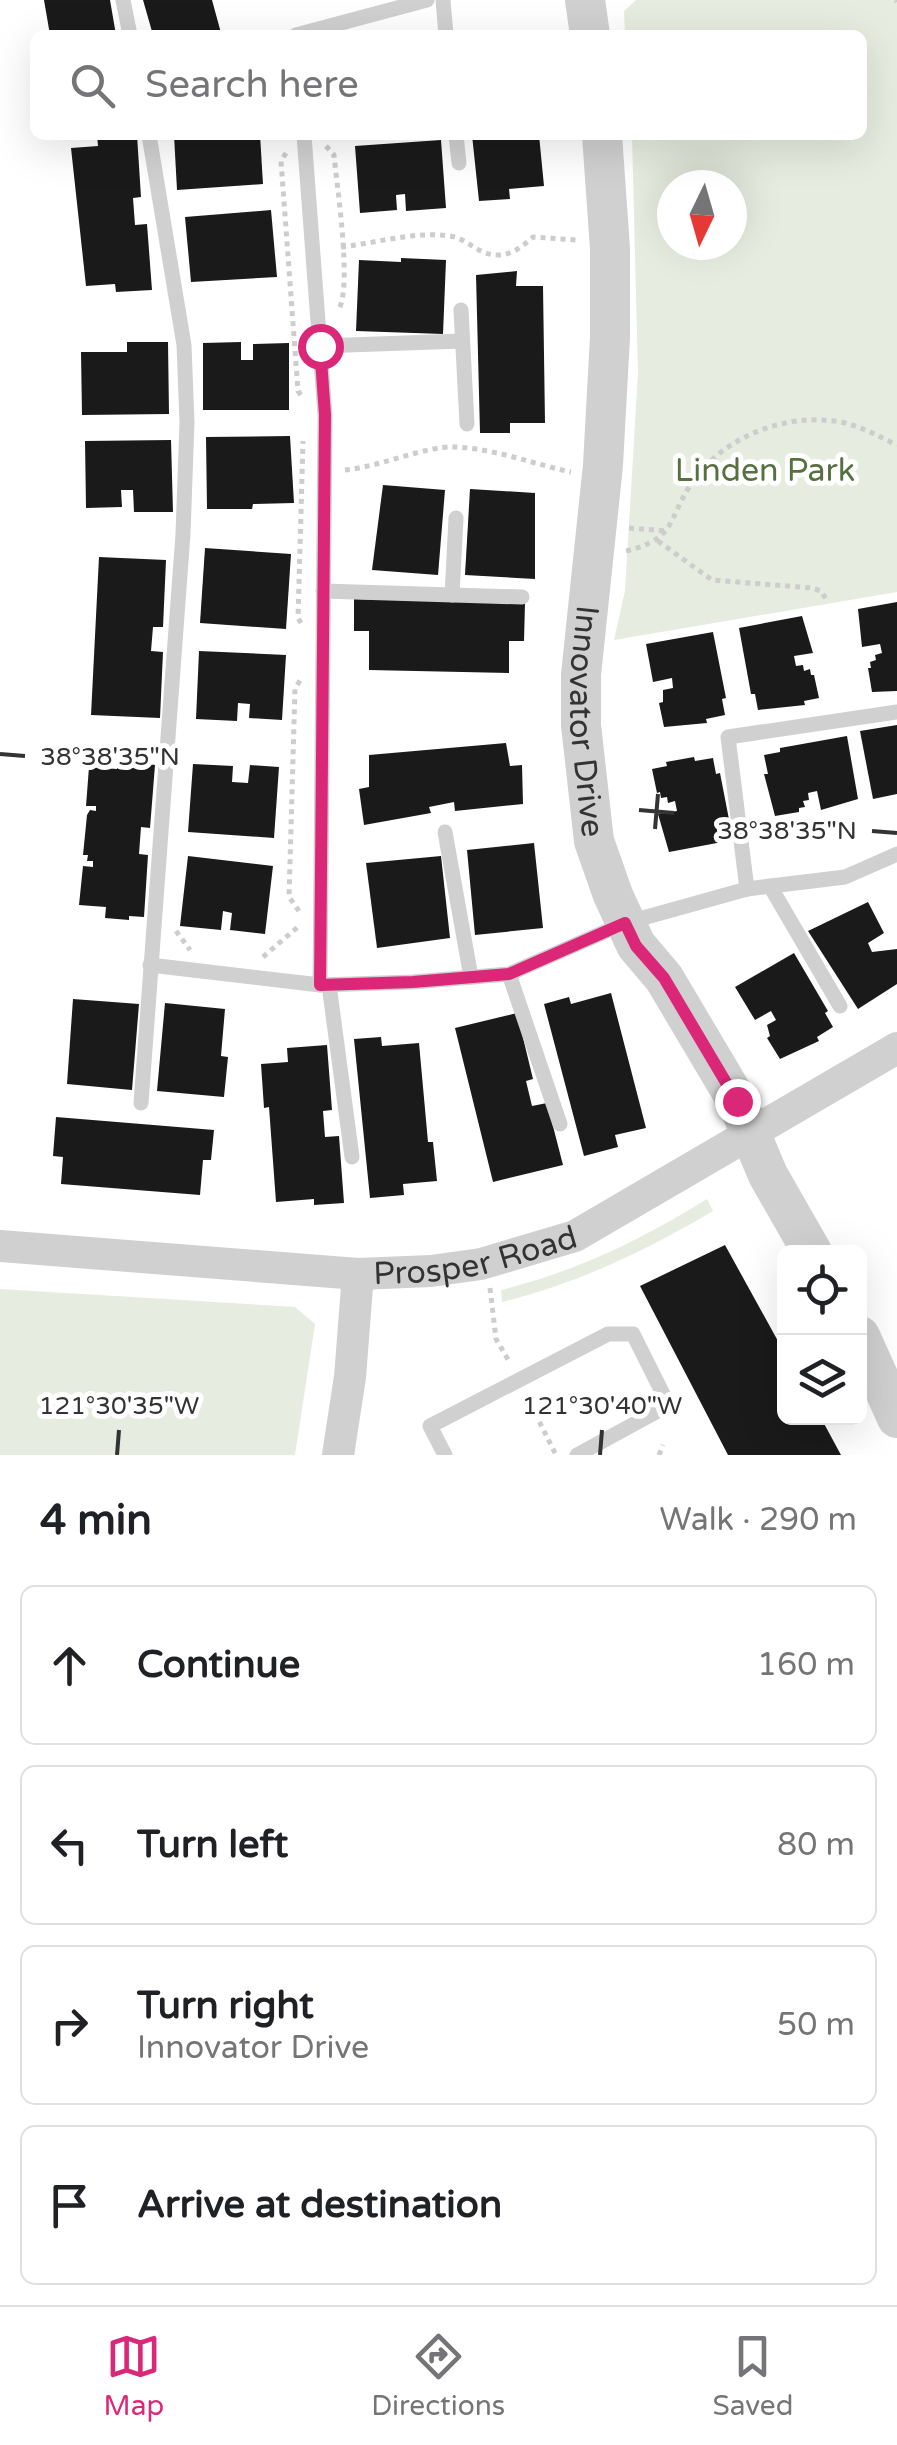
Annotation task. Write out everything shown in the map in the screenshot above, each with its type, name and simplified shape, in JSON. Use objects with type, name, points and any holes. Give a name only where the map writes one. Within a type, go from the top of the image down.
[{"type":"street","points":[[584,0],[589,30]]},
{"type":"street","name":"Innovator Drive","points":[[602,140],[610,249],[610,338],[580,725],[594,841],[636,946],[664,978],[737,1101],[768,1176],[808,1245]]},
{"type":"street","name":"Prosper Road","points":[[0,1246],[358,1274],[481,1264],[575,1236],[897,1048]]},
{"type":"street","points":[[338,1455],[350,1376],[358,1274]]},
{"type":"street","points":[[867,1352],[897,1418]]},
{"type":"lane","points":[[122,0],[129,30]]},
{"type":"lane","points":[[315,30],[426,0]]},
{"type":"lane","points":[[443,0],[446,30]]},
{"type":"lane","points":[[142,1103],[188,422],[184,345],[150,140]]},
{"type":"lane","points":[[305,140],[325,415],[324,985],[352,1157]]},
{"type":"lane","points":[[457,140],[459,163]]},
{"type":"lane","points":[[461,310],[467,424]]},
{"type":"lane","points":[[320,346],[462,340]]},
{"type":"lane","points":[[452,595],[456,518]]},
{"type":"lane","points":[[323,591],[522,597]]},
{"type":"lane","points":[[747,888],[728,736],[897,712]]},
{"type":"lane","points":[[445,832],[470,977]]},
{"type":"lane","points":[[150,964],[324,985],[509,974],[625,923],[747,888],[845,877],[897,854]]},
{"type":"lane","points":[[770,886],[840,1006]]},
{"type":"lane","points":[[509,974],[560,1124]]},
{"type":"lane","points":[[445,1455],[430,1426],[608,1334],[633,1334],[666,1400],[656,1412],[577,1455]]},
{"type":"path","points":[[303,140],[281,161],[298,391],[309,407]]},
{"type":"path","points":[[308,140],[334,155],[345,298],[336,314]]},
{"type":"path","points":[[342,247],[388,239],[454,236],[483,254],[504,255],[533,237],[578,240]]},
{"type":"path","points":[[625,551],[658,541],[692,482],[708,464],[758,430],[827,420],[862,428],[897,445]]},
{"type":"path","points":[[302,627],[298,618],[300,445],[310,428]]},
{"type":"path","points":[[342,470],[450,446],[571,472]]},
{"type":"path","points":[[628,528],[666,531]]},
{"type":"path","points":[[658,541],[712,580],[812,588],[821,591],[826,599]]},
{"type":"path","points":[[253,962],[270,954],[298,930],[302,914],[290,897],[296,690],[306,670]]},
{"type":"path","points":[[174,919],[177,936],[199,956]]},
{"type":"path","points":[[660,1455],[663,1445]]},
{"type":"green space","name":"Linden Park","points":[[636,0],[897,0],[897,592],[614,640],[625,591],[638,373],[632,140],[867,140],[867,30],[625,30],[624,11]]},
{"type":"green space","points":[[707,1199],[713,1211],[637,1252],[558,1285],[502,1302],[501,1290],[608,1253]]},
{"type":"green space","points":[[0,1289],[295,1307],[315,1324],[295,1455],[0,1455]]},
{"type":"building","points":[[44,0],[110,0],[115,30],[49,30]]},
{"type":"building","points":[[143,0],[212,0],[220,30],[152,30]]},
{"type":"building","points":[[97,140],[137,140],[141,197],[133,198],[135,225],[147,224],[152,290],[116,292],[115,284],[86,286],[71,148],[98,146]]},
{"type":"building","points":[[174,140],[260,140],[263,184],[177,190]]},
{"type":"building","points":[[441,140],[446,208],[406,211],[405,194],[396,195],[397,210],[360,213],[355,146]]},
{"type":"building","points":[[473,140],[539,140],[544,186],[509,189],[510,199],[479,201]]},
{"type":"building","points":[[271,210],[277,277],[191,282],[185,217]]},
{"type":"building","points":[[401,258],[446,260],[443,334],[356,331],[359,260],[401,262]]},
{"type":"building","points":[[517,271],[516,286],[543,286],[545,423],[510,423],[510,433],[480,433],[476,275]]},
{"type":"building","points":[[127,342],[168,342],[169,414],[82,415],[81,352],[127,352]]},
{"type":"building","points":[[241,342],[241,360],[253,360],[253,344],[289,343],[289,410],[203,410],[203,343]]},
{"type":"building","points":[[290,436],[294,503],[253,504],[252,509],[207,509],[206,437]]},
{"type":"building","points":[[171,440],[173,512],[134,512],[133,490],[121,490],[122,507],[86,508],[85,441]]},
{"type":"building","points":[[383,485],[445,490],[438,575],[372,570]]},
{"type":"building","points":[[470,489],[535,493],[535,579],[465,575]]},
{"type":"building","points":[[205,548],[291,554],[286,629],[200,623]]},
{"type":"building","points":[[99,557],[166,560],[163,627],[153,627],[151,651],[163,652],[160,718],[91,715]]},
{"type":"building","points":[[354,599],[525,603],[524,641],[509,641],[509,673],[369,670],[369,631],[354,631]]},
{"type":"building","points":[[897,602],[897,691],[872,692],[868,668],[876,660],[875,655],[882,653],[880,644],[862,647],[858,609]]},
{"type":"building","points":[[802,616],[813,653],[794,656],[796,666],[803,665],[804,671],[810,669],[819,698],[804,701],[805,705],[758,710],[755,694],[751,694],[739,628]]},
{"type":"building","points":[[713,632],[726,698],[722,699],[725,715],[706,719],[707,723],[664,727],[659,703],[663,702],[663,690],[673,688],[672,678],[653,682],[646,644]]},
{"type":"building","points":[[199,651],[286,655],[282,720],[249,718],[250,704],[238,703],[237,721],[196,719]]},
{"type":"building","points":[[897,725],[897,794],[873,799],[860,731]]},
{"type":"building","points":[[847,736],[858,799],[821,810],[817,791],[808,793],[809,800],[803,801],[805,807],[799,808],[799,812],[775,816],[764,774],[768,774],[764,755],[780,752],[780,748]]},
{"type":"building","points":[[506,743],[510,766],[522,765],[523,804],[455,811],[454,802],[429,807],[431,813],[364,825],[359,789],[369,787],[369,755]]},
{"type":"building","points":[[694,757],[695,761],[713,758],[716,774],[720,773],[733,840],[669,852],[658,814],[677,811],[675,801],[668,803],[667,797],[661,798],[657,793],[652,769]]},
{"type":"building","points":[[118,758],[141,759],[140,763],[155,765],[150,828],[141,827],[139,854],[148,855],[144,917],[129,916],[129,920],[105,918],[106,907],[79,905],[83,866],[93,867],[93,861],[87,861],[88,855],[83,855],[87,815],[90,810],[96,811],[96,806],[86,806],[89,767],[117,769]]},
{"type":"building","points":[[193,764],[233,766],[232,782],[248,783],[250,765],[279,767],[274,838],[188,832]]},
{"type":"building","points":[[534,843],[543,928],[475,935],[467,850]]},
{"type":"building","points":[[188,856],[273,866],[265,934],[230,930],[232,913],[223,911],[221,930],[180,926]]},
{"type":"building","points":[[441,856],[450,938],[377,948],[366,863]]},
{"type":"building","points":[[868,902],[884,933],[868,943],[872,952],[897,949],[897,984],[858,1009],[808,931]]},
{"type":"building","points":[[794,953],[828,1011],[825,1013],[833,1027],[817,1037],[819,1041],[780,1059],[767,1038],[767,1025],[776,1020],[771,1011],[755,1020],[735,987]]},
{"type":"building","points":[[611,993],[646,1128],[615,1135],[618,1147],[584,1156],[544,1004],[569,997],[571,1004]]},
{"type":"building","points":[[73,999],[139,1004],[132,1090],[67,1084]]},
{"type":"building","points":[[165,1003],[225,1009],[221,1056],[228,1057],[224,1097],[157,1091]]},
{"type":"building","points":[[517,1013],[533,1079],[526,1081],[532,1106],[547,1103],[563,1165],[493,1182],[455,1028]]},
{"type":"building","points":[[381,1037],[382,1046],[419,1043],[428,1142],[433,1142],[437,1181],[403,1184],[404,1195],[370,1198],[354,1039]]},
{"type":"building","points":[[327,1045],[332,1110],[323,1111],[325,1137],[339,1136],[344,1203],[314,1205],[314,1199],[276,1202],[269,1107],[264,1108],[261,1064],[288,1062],[287,1048]]},
{"type":"building","points":[[56,1117],[214,1130],[211,1160],[203,1160],[200,1195],[61,1184],[63,1157],[53,1156]]},
{"type":"building","points":[[725,1245],[777,1339],[777,1425],[825,1425],[841,1455],[728,1455],[640,1286]]},
{"type":"route","points":[[320,346],[325,415],[320,985],[509,974],[625,923],[636,946],[664,978],[737,1101]]}]
